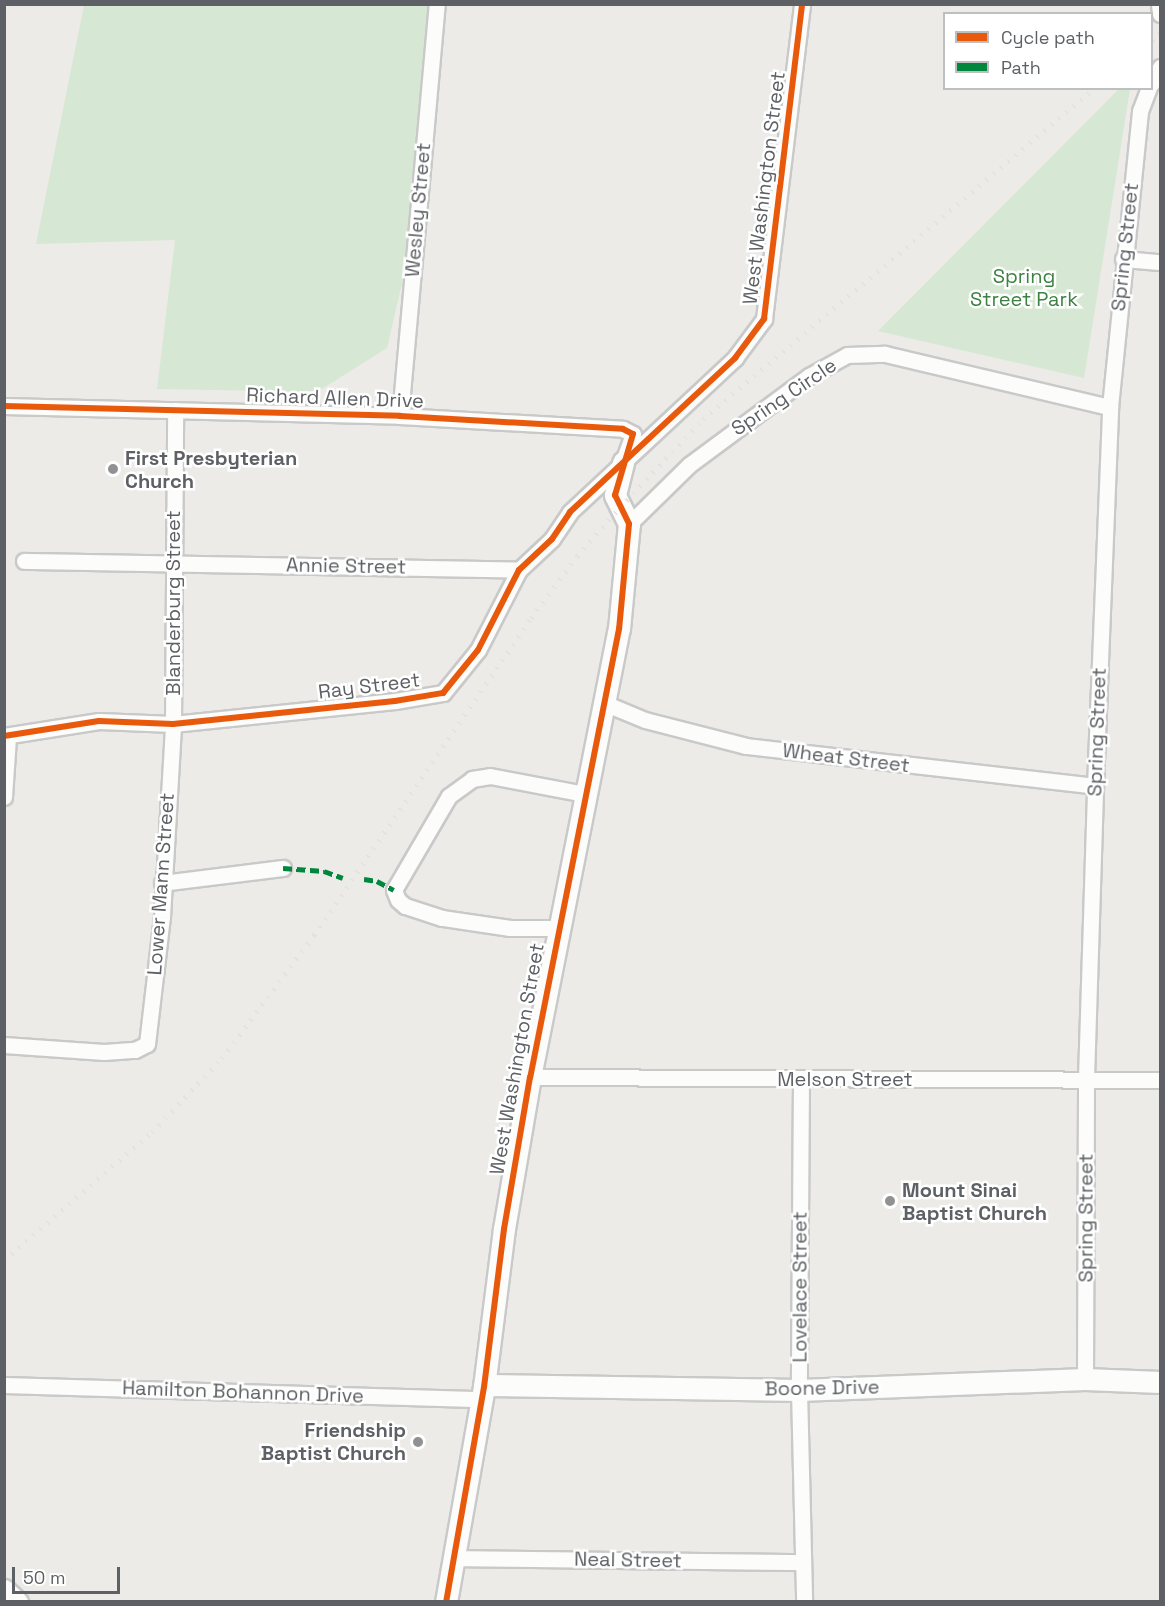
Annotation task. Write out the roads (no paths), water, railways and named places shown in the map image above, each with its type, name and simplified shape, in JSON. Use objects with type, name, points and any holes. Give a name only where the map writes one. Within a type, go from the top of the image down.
[{"type":"street","name":"Wesley Street","points":[[400,416],[437,4]]},
{"type":"street","name":"West Washington Street","points":[[623,462],[735,358],[764,320],[802,4]]},
{"type":"street","points":[[1159,4],[1161,14]]},
{"type":"street","points":[[1153,81],[1161,67]]},
{"type":"street","name":"Spring Street","points":[[1085,1379],[1086,1078],[1110,407],[1123,258],[1140,111],[1148,90]]},
{"type":"street","points":[[1123,258],[1161,262]]},
{"type":"street","name":"Spring Circle","points":[[629,524],[689,465],[809,376],[847,355],[885,354],[1110,407]]},
{"type":"street","name":"Richard Allen Drive","points":[[4,406],[400,416],[623,429],[633,434],[623,462]]},
{"type":"street","name":"Blanderburg Street","points":[[172,724],[175,410]]},
{"type":"street","points":[[623,462],[615,495],[629,524]]},
{"type":"street","name":"Ray Street","points":[[6,736],[99,721],[172,724],[395,701],[443,693],[478,650],[519,570],[552,539],[570,512],[623,462]]},
{"type":"street","name":"West Washington Street","points":[[446,1602],[483,1392],[504,1229],[530,1077],[557,928],[619,629],[629,524]]},
{"type":"street","name":"Annie Street","points":[[24,561],[519,570]]},
{"type":"street","name":"Wheat Street","points":[[604,703],[645,720],[746,746],[1095,786]]},
{"type":"street","name":"Lower Mann Street","points":[[4,1045],[104,1052],[135,1050],[147,1044],[162,917],[172,724]]},
{"type":"street","points":[[4,797],[6,736]]},
{"type":"street","points":[[557,928],[510,928],[442,918],[405,906],[394,890],[449,796],[472,780],[490,776],[585,794]]},
{"type":"street","points":[[162,883],[283,868]]},
{"type":"street","name":"Melson Street","points":[[530,1077],[1161,1080]]},
{"type":"street","name":"Lovelace Street","points":[[801,1080],[800,1390],[804,1602]]},
{"type":"street","name":"Boone Drive","points":[[483,1392],[800,1390],[1085,1379],[1161,1382]]},
{"type":"street","name":"Hamilton Bohannon Drive","points":[[4,1385],[483,1392]]},
{"type":"street","name":"Neal Street","points":[[453,1558],[803,1562]]},
{"type":"street","points":[[4,1590],[17,1602]]},
{"type":"railway","points":[[1153,40],[1160,33]]},
{"type":"railway","points":[[4,1260],[152,1132],[222,1058],[314,935],[531,618],[577,556],[620,507],[703,419],[1093,90]]},
{"type":"place","name":"First Presbyterian Church","points":[[113,469]]},
{"type":"place","name":"Mount Sinai Baptist Church","points":[[890,1201]]},
{"type":"place","name":"Friendship Baptist Church","points":[[418,1442]]},
{"type":"park label","name":"Spring Street Park","points":[[1024,288]]}]
